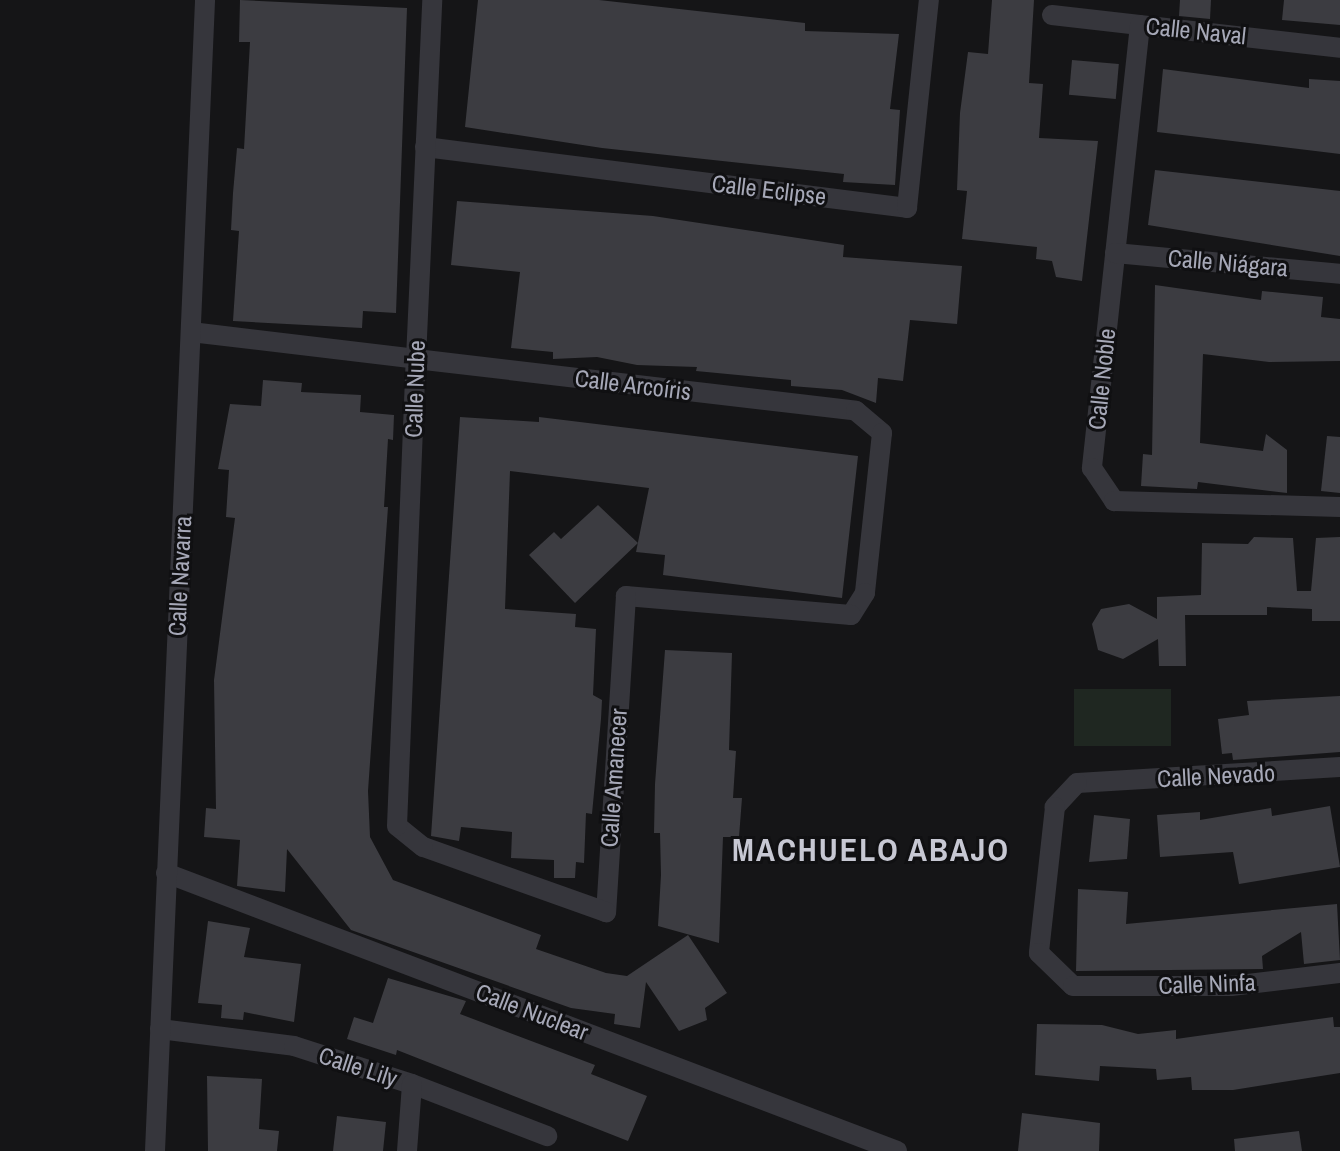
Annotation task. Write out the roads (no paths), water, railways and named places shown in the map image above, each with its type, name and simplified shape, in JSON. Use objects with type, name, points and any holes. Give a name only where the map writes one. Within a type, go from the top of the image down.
[{"type":"street","name":"Calle Navarra","points":[[155,1151],[205,0]]},
{"type":"street","name":"Calle Nube","points":[[399,778],[432,0]]},
{"type":"street","name":"Calle Eclipse","points":[[425,147],[907,208],[929,0]]},
{"type":"street","name":"Calle Naval","points":[[1052,15],[1340,48]]},
{"type":"street","name":"Calle Noble","points":[[1140,25],[1092,468],[1114,501],[1340,507]]},
{"type":"street","name":"Calle Niágara","points":[[1115,253],[1340,274]]},
{"type":"street","name":"Calle Arcoíris","points":[[191,332],[856,411],[882,433],[865,593],[851,615]]},
{"type":"street","name":"Calle Amanecer","points":[[399,778],[397,826],[423,847],[606,912],[626,596],[851,615]]},
{"type":"street","name":"Calle Nevado","points":[[1073,986],[1039,953],[1055,807],[1077,783],[1340,767]]},
{"type":"street","name":"Calle Nuclear","points":[[166,873],[897,1151]]},
{"type":"street","name":"Calle Ninfa","points":[[1073,986],[1231,986],[1340,973]]},
{"type":"street","name":"Calle Lily","points":[[160,1029],[294,1046],[412,1084],[547,1136]]},
{"type":"street","points":[[407,1151],[412,1084]]},
{"type":"district","name":"MACHUELO ABAJO","points":[[871,850]]}]
